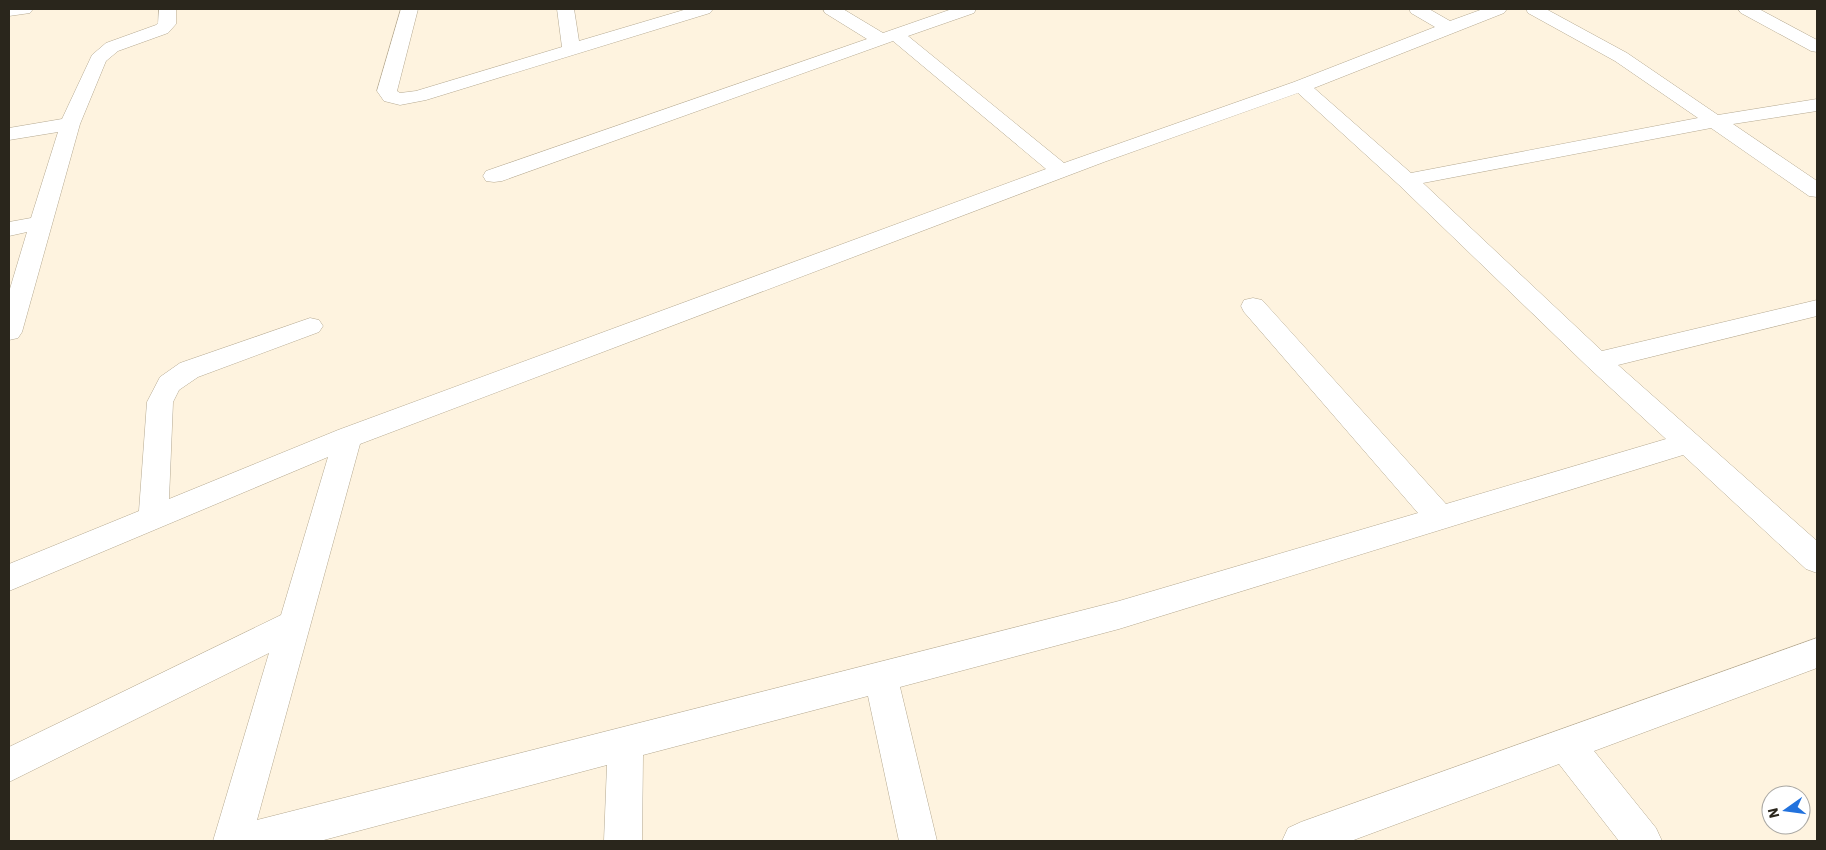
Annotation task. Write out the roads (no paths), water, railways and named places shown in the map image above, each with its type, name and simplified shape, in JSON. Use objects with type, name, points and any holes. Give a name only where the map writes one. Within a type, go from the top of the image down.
[{"type":"street","points":[[9,11],[24,9]]},
{"type":"street","points":[[9,332],[70,124],[98,58],[112,47],[162,29],[167,24],[167,9]]},
{"type":"street","points":[[410,9],[387,91],[391,97],[400,99],[419,96],[704,9]]},
{"type":"street","points":[[565,9],[571,50]]},
{"type":"street","points":[[832,9],[888,37],[1061,171]]},
{"type":"street","points":[[494,176],[968,9]]},
{"type":"street","points":[[1416,9],[1449,28]]},
{"type":"street","points":[[9,578],[348,437],[1061,171],[1302,86],[1498,9]]},
{"type":"street","points":[[1534,9],[1621,57],[1817,191]]},
{"type":"street","points":[[1747,9],[1817,47]]},
{"type":"street","points":[[1302,86],[1407,180],[1597,361],[1817,560]]},
{"type":"street","points":[[1407,180],[1716,121],[1817,105]]},
{"type":"street","points":[[9,114],[14,116],[18,133],[70,124]]},
{"type":"street","points":[[9,230],[41,223]]},
{"type":"street","points":[[1253,306],[1440,518]]},
{"type":"street","points":[[1597,361],[1817,308]]},
{"type":"street","points":[[153,518],[160,402],[169,384],[189,370],[310,326]]},
{"type":"street","points":[[232,841],[348,437]]},
{"type":"street","points":[[249,841],[1119,615],[1689,443]]},
{"type":"street","points":[[9,765],[295,624]]},
{"type":"street","points":[[1301,841],[1817,653]]},
{"type":"street","points":[[881,677],[918,841]]},
{"type":"street","points":[[623,841],[625,743]]},
{"type":"street","points":[[1566,744],[1643,841]]}]
